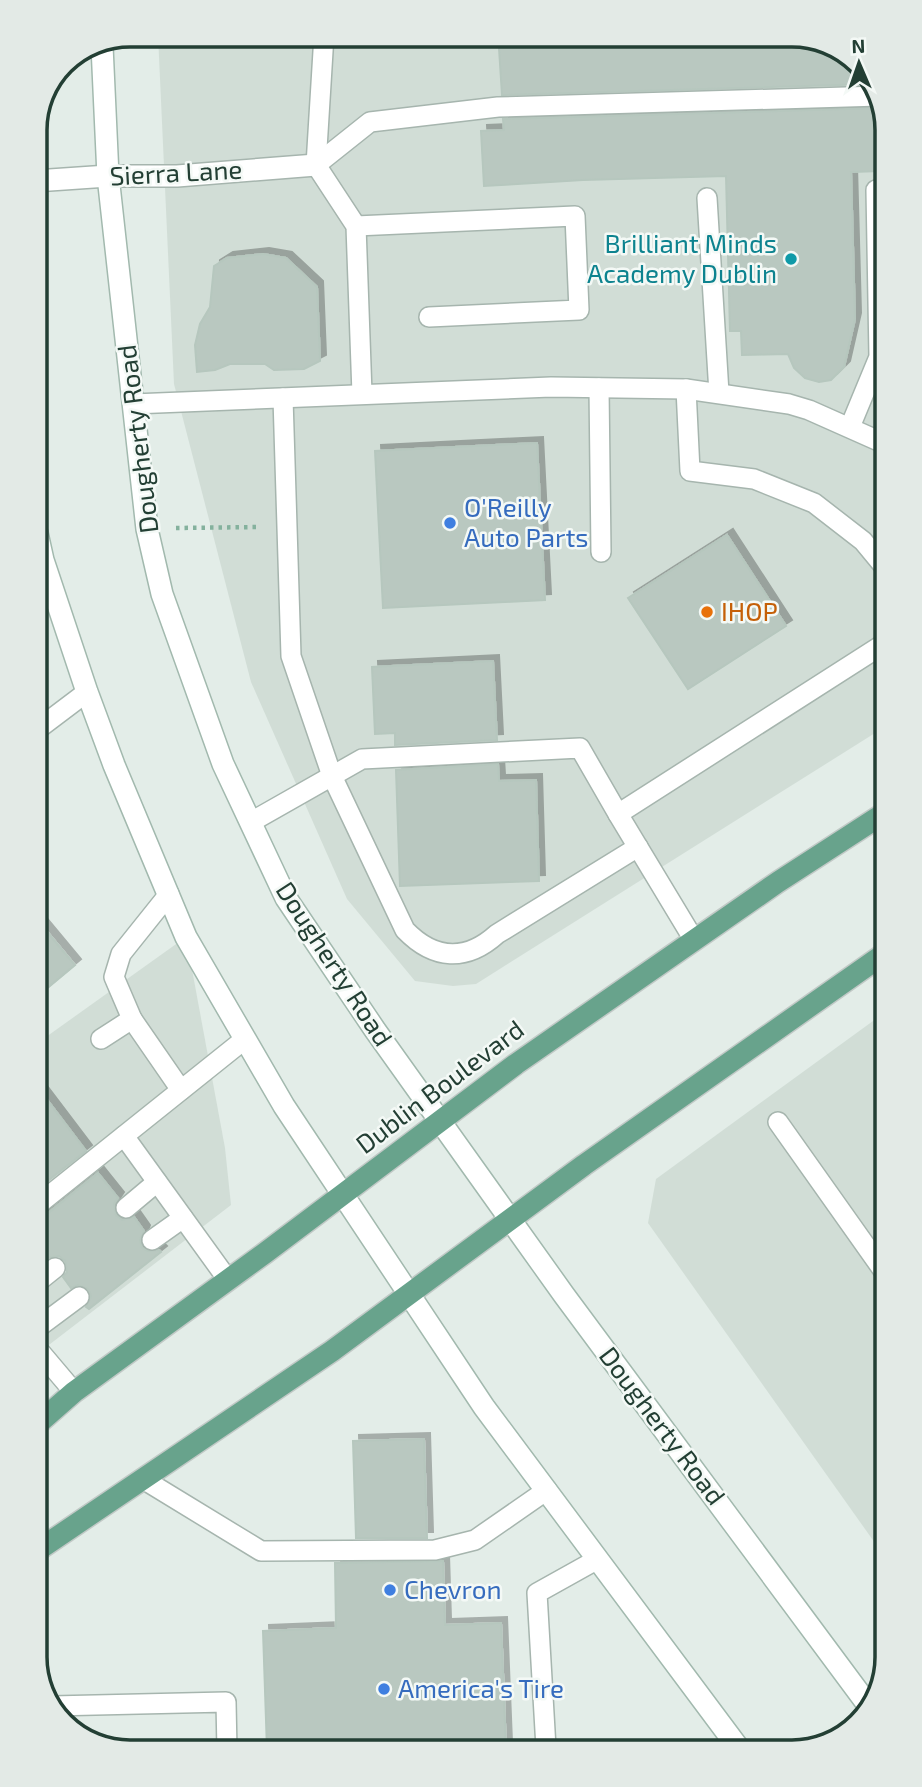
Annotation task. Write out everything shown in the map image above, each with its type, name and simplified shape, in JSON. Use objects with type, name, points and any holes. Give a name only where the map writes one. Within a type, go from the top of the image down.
[{"type":"main road","name":"Dougherty Road","points":[[102,52],[108,176],[147,529],[162,594],[223,764],[286,898],[375,1030],[510,1219],[863,1699]]},
{"type":"main road","name":"Sierra Lane","points":[[47,180],[108,176],[177,176],[316,165]]},
{"type":"main road","points":[[47,572],[114,765],[186,937],[285,1106],[484,1408],[733,1740]]},
{"type":"main road","name":"Dublin Boulevard","points":[[47,1415],[74,1392],[516,1064],[694,940],[875,819]]},
{"type":"main road","points":[[47,1544],[332,1352],[716,1070],[875,960]]},
{"type":"lane","points":[[323,47],[316,165],[356,226],[362,394]]},
{"type":"lane","points":[[316,165],[370,122],[498,107],[824,98]]},
{"type":"lane","points":[[707,198],[719,393]]},
{"type":"lane","points":[[356,226],[575,216],[579,310],[429,317]]},
{"type":"lane","points":[[850,427],[875,367]]},
{"type":"lane","points":[[133,404],[551,387],[687,389],[789,404],[875,439]]},
{"type":"lane","points":[[598,388],[601,552]]},
{"type":"lane","points":[[687,389],[690,471],[754,479],[814,503],[863,541],[875,556]]},
{"type":"lane","points":[[283,398],[291,656],[332,776],[405,930],[417,943],[433,951],[468,953],[484,946],[497,934],[638,847]]},
{"type":"lane","points":[[618,814],[875,649]]},
{"type":"lane","points":[[47,722],[87,692]]},
{"type":"lane","points":[[251,822],[362,759],[580,748],[694,940]]},
{"type":"lane","points":[[169,894],[121,954],[114,976],[132,1019],[181,1090]]},
{"type":"lane","points":[[101,1039],[132,1019]]},
{"type":"lane","points":[[47,1197],[246,1039]]},
{"type":"lane","points":[[778,1122],[875,1259]]},
{"type":"lane","points":[[124,1136],[228,1280]]},
{"type":"lane","points":[[126,1208],[156,1182]]},
{"type":"lane","points":[[152,1240],[183,1218]]},
{"type":"lane","points":[[47,1321],[79,1297]]},
{"type":"lane","points":[[47,1360],[74,1392]]},
{"type":"lane","points":[[143,1479],[261,1551],[435,1550],[475,1540],[547,1490]]},
{"type":"lane","points":[[546,1740],[537,1593],[598,1559]]},
{"type":"lane","points":[[63,1706],[226,1702],[228,1740]]},
{"type":"path","points":[[147,529],[287,527]]},
{"type":"shaded area","points":[[159,47],[797,47],[824,54],[824,98],[868,98],[875,130],[875,733],[476,984],[453,986],[415,981],[347,899],[251,682],[174,384]]},
{"type":"shaded area","points":[[186,937],[225,1148],[231,1205],[47,1346],[47,1036]]},
{"type":"shaded area","points":[[875,1020],[875,1543],[648,1223],[656,1179]]},
{"type":"building","points":[[797,47],[824,54],[824,85],[502,95],[499,48]]},
{"type":"building","points":[[871,108],[875,130],[875,171],[851,172],[855,319],[844,367],[831,380],[819,382],[805,378],[794,368],[788,354],[742,355],[741,331],[730,331],[726,176],[484,186],[481,131],[504,130],[503,119]]},
{"type":"building","points":[[263,254],[286,258],[317,287],[320,361],[304,369],[274,370],[265,364],[230,364],[215,370],[197,372],[195,345],[200,324],[210,307],[214,266],[227,258]]},
{"type":"building","points":[[537,443],[545,600],[383,608],[375,451]]},
{"type":"building","name":"IHOP","points":[[727,535],[786,626],[688,689],[628,598]]},
{"type":"building","points":[[493,661],[497,740],[395,745],[395,733],[375,734],[372,667]]},
{"type":"building","points":[[498,764],[499,781],[536,780],[539,881],[400,886],[396,770]]},
{"type":"building","points":[[47,932],[75,965],[47,988]]},
{"type":"building","points":[[47,1100],[86,1151],[47,1182]]},
{"type":"building","points":[[98,1173],[118,1198],[114,1204],[116,1215],[122,1220],[134,1217],[144,1231],[140,1240],[142,1248],[161,1252],[89,1309],[86,1307],[91,1296],[88,1289],[78,1285],[71,1288],[63,1277],[67,1272],[65,1261],[59,1256],[47,1257],[48,1213]]},
{"type":"building","points":[[424,1439],[427,1538],[356,1538],[353,1441]]},
{"type":"building","name":"America's Tire","points":[[443,1561],[445,1625],[501,1623],[506,1740],[267,1740],[263,1631],[336,1628],[335,1563]]},
{"type":"place","name":"Brilliant Minds Academy Dublin","points":[[791,259]]},
{"type":"place","name":"O'Reilly Auto Parts","points":[[450,523]]},
{"type":"place","name":"IHOP","points":[[707,612]]},
{"type":"place","name":"Chevron","points":[[390,1590]]},
{"type":"place","name":"America's Tire","points":[[384,1689]]}]
